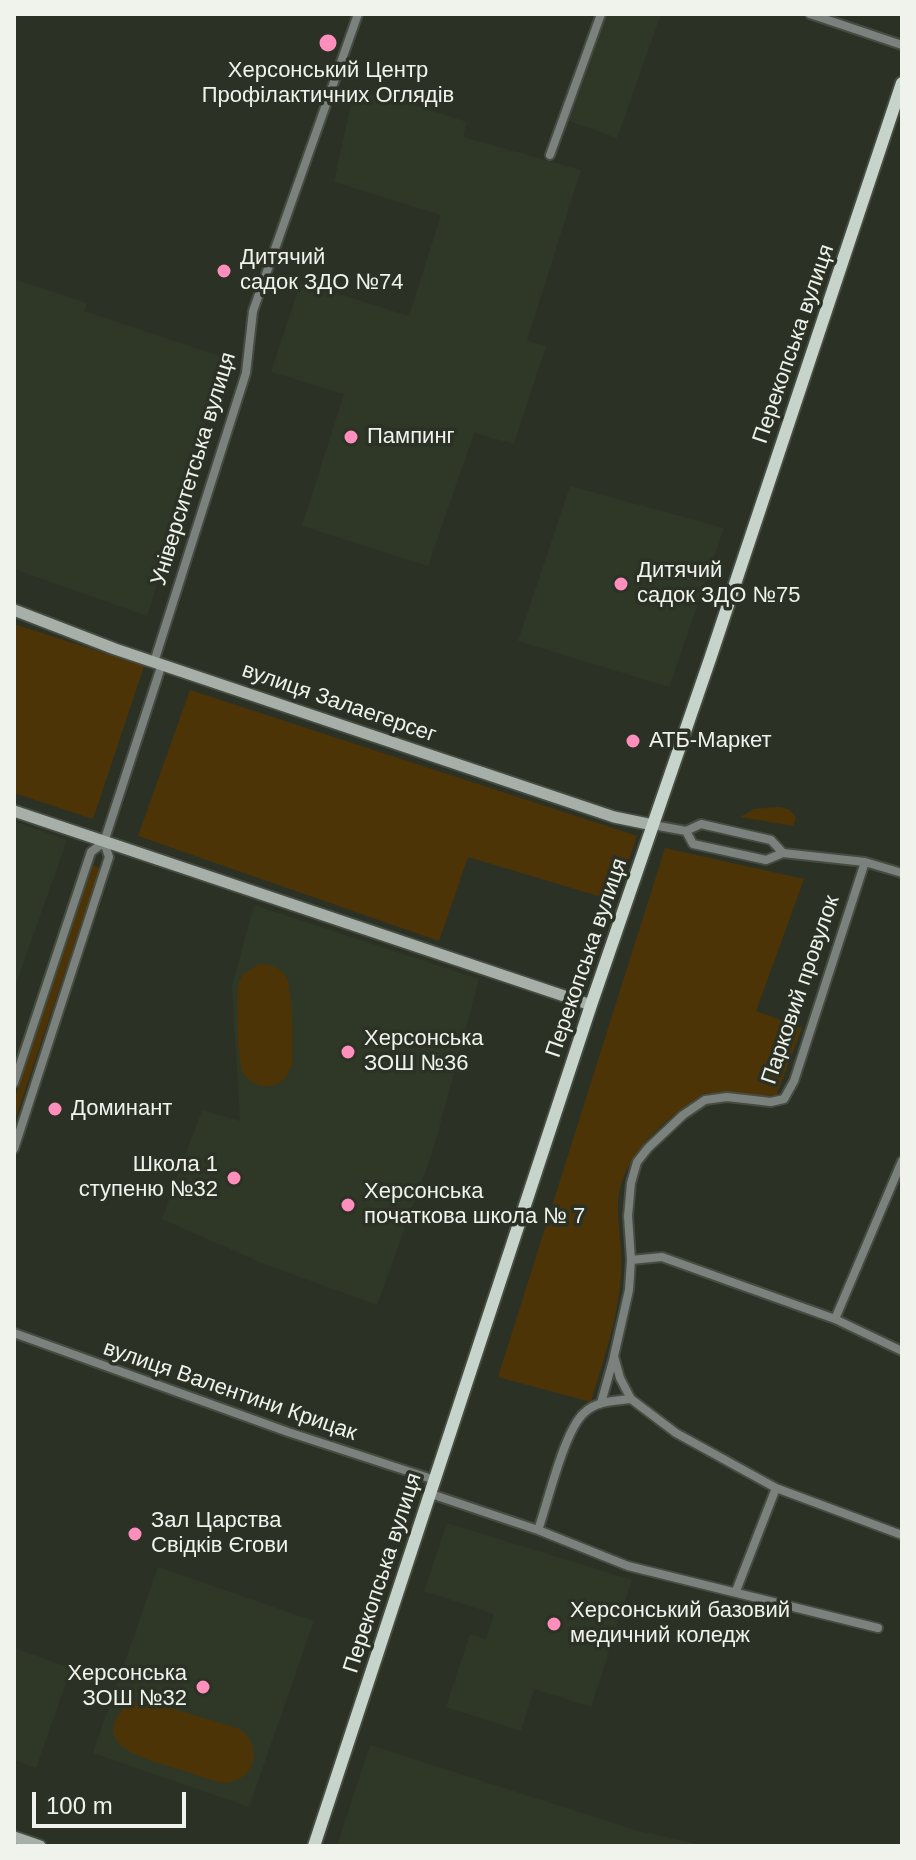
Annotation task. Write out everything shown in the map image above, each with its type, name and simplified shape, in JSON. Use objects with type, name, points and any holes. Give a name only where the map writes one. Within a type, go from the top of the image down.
[{"type":"main road","name":"Перекопська вулиця","points":[[314,1846],[591,1005],[902,83]]},
{"type":"main road","name":"вулиця Залаегерсег","points":[[14,610],[158,663],[614,817],[653,825]]},
{"type":"main road","points":[[14,811],[591,1005]]},
{"type":"main road","points":[[14,1837],[40,1846]]},
{"type":"street","name":"Університетська вулиця","points":[[14,1149],[109,857],[104,842],[246,373],[253,311],[358,14]]},
{"type":"street","points":[[550,155],[601,14]]},
{"type":"street","points":[[810,14],[902,45]]},
{"type":"street","points":[[653,825],[686,831],[701,824],[771,840],[783,853]]},
{"type":"street","points":[[686,831],[693,844],[766,860],[783,853],[865,862],[902,873]]},
{"type":"street","name":"Університетська вулиця","points":[[14,1083],[91,852],[104,842]]},
{"type":"street","name":"Парковий провулок","points":[[601,1403],[629,1290],[631,1260],[628,1216],[631,1183],[637,1162],[695,1105],[705,1100],[727,1097],[778,1102],[787,1094],[865,862]]},
{"type":"street","points":[[835,1319],[902,1161]]},
{"type":"street","points":[[631,1260],[662,1257],[835,1319],[902,1351]]},
{"type":"street","name":"вулиця Валентини Крицак","points":[[14,1333],[288,1432],[435,1480]]},
{"type":"street","points":[[614,1356],[620,1378],[631,1399],[676,1433],[776,1488],[902,1535]]},
{"type":"street","points":[[538,1530],[572,1427],[585,1412],[601,1403],[631,1399]]},
{"type":"street","points":[[736,1591],[776,1488]]},
{"type":"street","points":[[431,1494],[538,1530],[628,1566],[878,1628]]},
{"type":"shaded area","points":[[606,14],[661,14],[617,138],[569,121]]},
{"type":"shaded area","points":[[355,86],[467,122],[463,137],[581,170],[527,340],[546,346],[514,444],[474,433],[428,566],[302,526],[344,394],[271,372],[301,282],[409,316],[441,215],[334,182]]},
{"type":"shaded area","points":[[14,279],[87,303],[84,311],[225,358],[147,616],[14,569]]},
{"type":"shaded area","name":"Дитячий садок ЗДО №75","points":[[570,486],[724,528],[669,687],[518,641]]},
{"type":"shaded area","points":[[14,624],[144,666],[93,819],[14,793]]},
{"type":"shaded area","points":[[190,690],[637,836],[615,901],[468,857],[439,941],[138,836]]},
{"type":"shaded area","points":[[780,807],[790,810],[796,818],[793,826],[740,817],[754,809]]},
{"type":"shaded area","points":[[14,821],[67,840],[14,989]]},
{"type":"shaded area","points":[[665,848],[804,879],[756,1011],[802,1028],[776,1096],[704,1093],[660,1127],[635,1155],[620,1188],[621,1276],[617,1308],[591,1402],[498,1377]]},
{"type":"shaded area","points":[[93,865],[100,868],[14,1123],[14,1100]]},
{"type":"shaded area","points":[[254,905],[479,979],[434,1147],[377,1305],[264,1264],[162,1219],[202,1110],[240,1121],[232,986]]},
{"type":"shaded area","points":[[259,964],[274,967],[284,974],[291,1006],[292,1065],[281,1081],[266,1086],[255,1084],[243,1073],[239,1044],[238,985],[243,974]]},
{"type":"shaded area","name":"Херсонський базовий медичний коледж","points":[[447,1523],[632,1580],[591,1707],[534,1689],[521,1731],[446,1707],[470,1634],[486,1639],[494,1614],[424,1591]]},
{"type":"shaded area","name":"Херсонська ЗОШ №32","points":[[158,1567],[314,1621],[249,1807],[93,1753]]},
{"type":"shaded area","points":[[14,1648],[71,1668],[36,1768],[14,1760]]},
{"type":"shaded area","points":[[144,1700],[240,1729],[252,1745],[254,1754],[249,1770],[235,1781],[225,1783],[151,1761],[126,1749],[114,1732],[115,1720],[125,1707]]},
{"type":"shaded area","points":[[370,1745],[638,1831],[707,1846],[337,1846]]},
{"type":"place","name":"Херсонський Центр Профілактичних Оглядів","points":[[328,43]]},
{"type":"place","name":"Дитячий садок ЗДО №74","points":[[224,271]]},
{"type":"place","name":"Пампинг","points":[[351,437]]},
{"type":"place","name":"Дитячий садок ЗДО №75","points":[[621,584]]},
{"type":"place","name":"АТБ-Маркет","points":[[633,741]]},
{"type":"place","name":"Херсонська ЗОШ №36","points":[[348,1052]]},
{"type":"place","name":"Доминант","points":[[55,1109]]},
{"type":"place","name":"Школа 1 ступеню №32","points":[[234,1178]]},
{"type":"place","name":"Херсонська початкова школа № 7","points":[[348,1205]]},
{"type":"place","name":"Зал Царства Свідків Єгови","points":[[135,1534]]},
{"type":"place","name":"Херсонський базовий медичний коледж","points":[[554,1624]]},
{"type":"place","name":"Херсонська ЗОШ №32","points":[[203,1687]]}]
